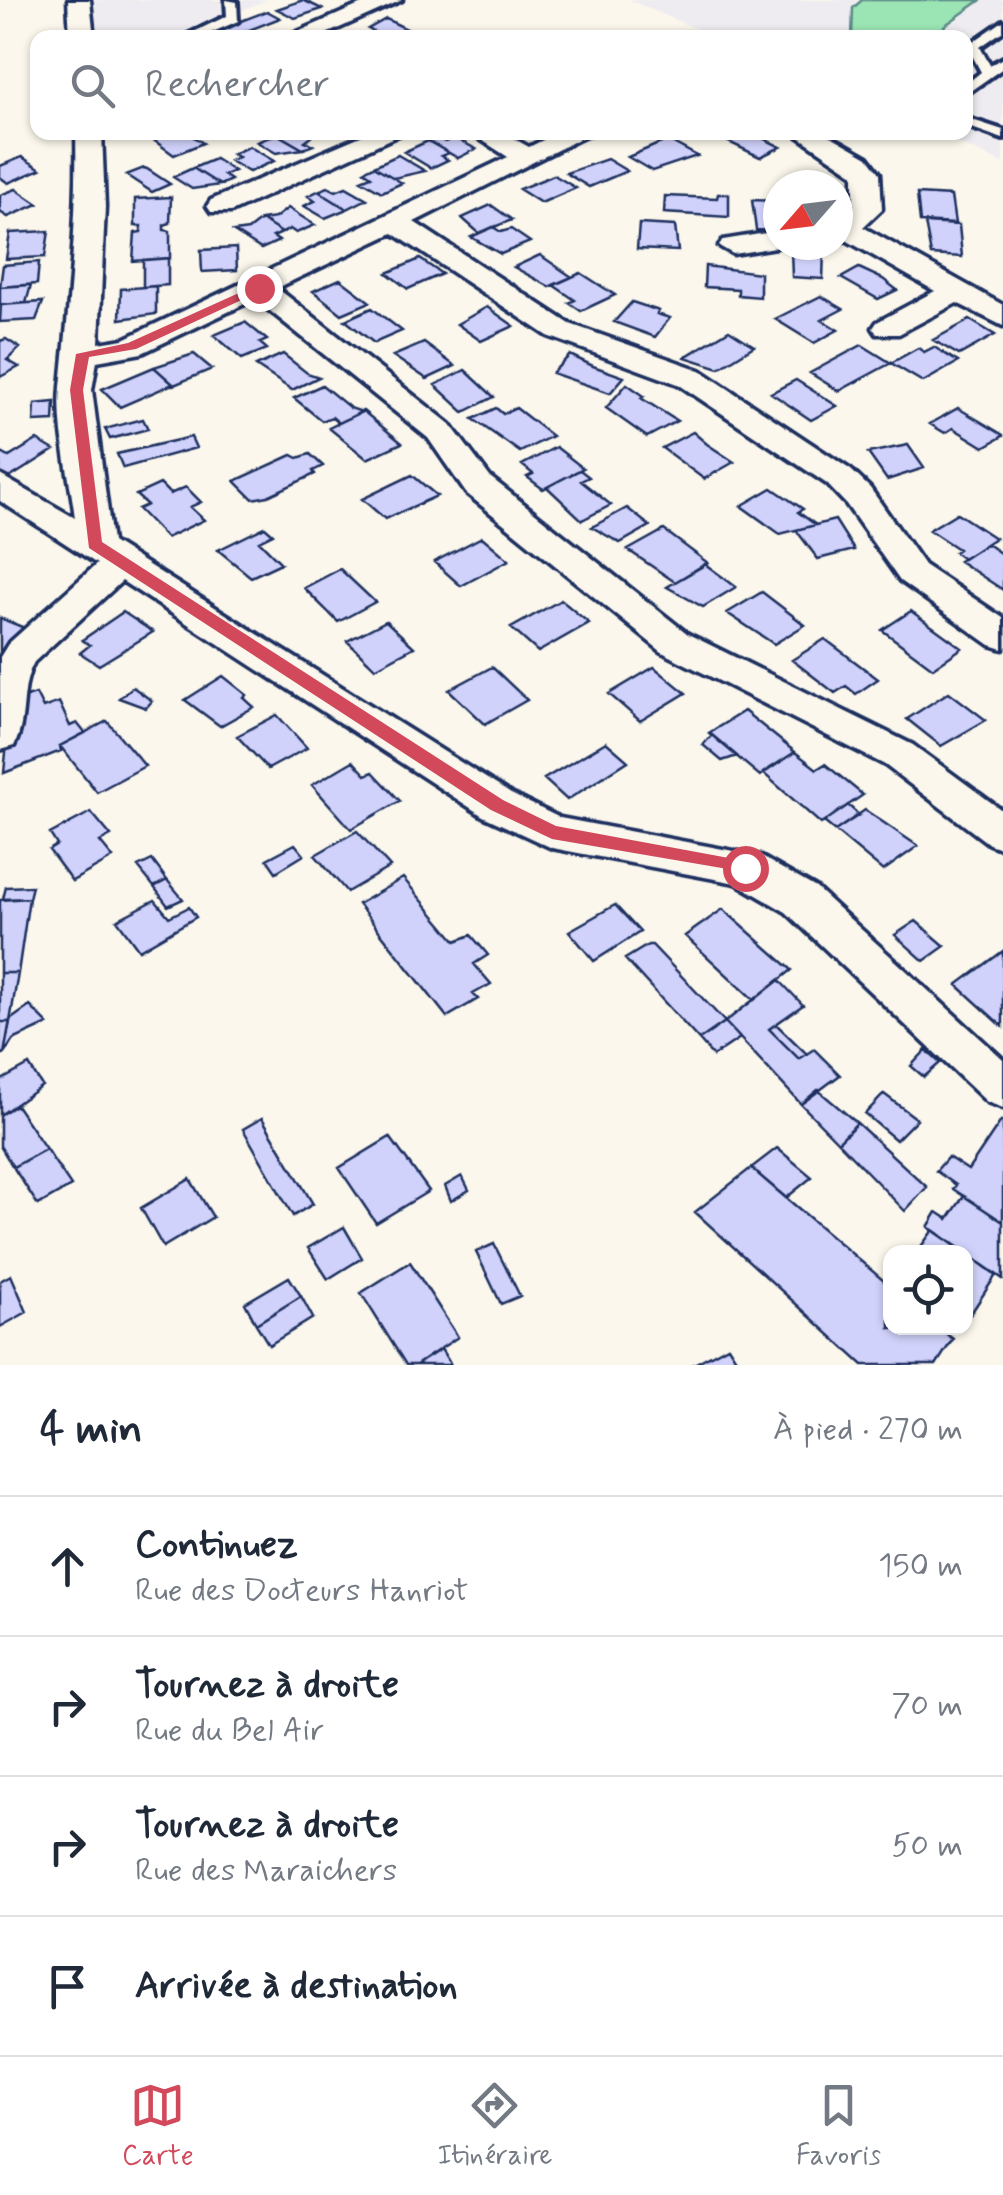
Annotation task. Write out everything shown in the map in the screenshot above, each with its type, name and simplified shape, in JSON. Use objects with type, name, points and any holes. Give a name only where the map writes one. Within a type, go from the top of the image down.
[{"type":"street","points":[[79,0],[81,30]]},
{"type":"street","points":[[315,30],[391,0]]},
{"type":"street","points":[[89,140],[83,354],[76,390],[108,553]]},
{"type":"street","points":[[221,206],[374,140]]},
{"type":"street","points":[[496,140],[528,157]]},
{"type":"street","points":[[83,354],[131,346],[564,140]]},
{"type":"street","points":[[818,140],[860,163],[867,173],[868,209],[853,223]]},
{"type":"street","points":[[394,221],[559,330],[689,378],[839,477],[912,572],[1003,636]]},
{"type":"street","points":[[853,237],[1003,317]]},
{"type":"street","points":[[733,246],[763,241]]},
{"type":"street","points":[[259,288],[439,431],[478,485],[675,644],[899,755],[1003,834]]},
{"type":"street","points":[[888,328],[957,291]]},
{"type":"street","points":[[0,486],[497,805],[552,832],[745,868],[801,900],[1003,1088]]},
{"type":"street","points":[[0,736],[7,677],[108,553]]},
{"type":"lane","points":[[206,30],[234,18],[232,0]]},
{"type":"lane","points":[[988,73],[973,46],[1003,24]]},
{"type":"lane","points":[[973,85],[1003,62]]},
{"type":"lane","points":[[973,124],[1003,135]]},
{"type":"shaded area","points":[[79,0],[267,0],[190,30],[81,30]]},
{"type":"shaded area","points":[[629,0],[1003,0],[1003,163],[949,140],[973,140],[973,30],[699,30]]},
{"type":"green space","points":[[862,0],[981,0],[944,26],[946,30],[852,30],[853,8]]},
{"type":"building","points":[[303,0],[322,9],[295,18],[277,9]]},
{"type":"building","points":[[267,11],[280,18],[249,30],[218,30]]},
{"type":"building","points":[[386,19],[409,30],[370,30]]},
{"type":"building","points":[[153,140],[203,143],[174,155]]},
{"type":"building","points":[[287,140],[306,140],[313,145],[303,149]]},
{"type":"building","points":[[287,140],[303,149],[276,153],[257,142]]},
{"type":"building","points":[[459,140],[476,149],[458,158],[428,141]]},
{"type":"building","points":[[668,140],[697,156],[652,171],[628,157]]},
{"type":"building","points":[[724,140],[767,140],[781,147],[760,157]]},
{"type":"building","points":[[428,141],[449,153],[441,156],[448,160],[431,168],[404,152]]},
{"type":"building","points":[[250,147],[274,161],[249,172],[230,161],[238,157],[232,154]]},
{"type":"building","points":[[398,155],[425,171],[394,178],[374,166]]},
{"type":"building","points":[[22,157],[41,169],[8,183],[0,177],[0,166]]},
{"type":"building","points":[[215,159],[234,171],[224,175],[231,180],[220,185],[193,168]]},
{"type":"building","points":[[607,159],[627,171],[589,187],[566,173]]},
{"type":"building","points":[[374,166],[402,183],[382,192],[361,180],[371,176],[364,171]]},
{"type":"building","points":[[144,168],[170,184],[152,192],[126,175]]},
{"type":"building","points":[[193,168],[220,185],[192,189],[173,177]]},
{"type":"building","points":[[554,175],[576,188],[541,203],[519,189]]},
{"type":"building","points":[[328,187],[336,191],[346,187],[367,199],[347,209],[318,191]]},
{"type":"building","points":[[16,189],[38,204],[8,217],[0,212],[0,195]]},
{"type":"building","points":[[318,191],[347,209],[325,218],[304,206],[315,201],[308,196]]},
{"type":"building","points":[[718,194],[729,194],[729,217],[664,213],[665,196],[717,198]]},
{"type":"building","points":[[917,194],[951,196],[955,224],[920,222]]},
{"type":"building","points":[[171,197],[170,223],[164,225],[164,230],[170,231],[170,258],[133,261],[135,233],[141,232],[141,226],[135,226],[135,199]]},
{"type":"building","points":[[752,200],[763,200],[763,230],[756,230]]},
{"type":"building","points":[[491,205],[512,220],[479,233],[462,218]]},
{"type":"building","points":[[288,208],[315,225],[296,233],[290,229],[282,233],[261,220],[275,218]]},
{"type":"building","points":[[261,220],[282,233],[273,237],[279,241],[261,249],[234,232],[248,230]]},
{"type":"building","points":[[925,223],[959,225],[962,257],[931,255]]},
{"type":"building","points":[[639,224],[675,226],[678,251],[637,249]]},
{"type":"building","points":[[493,227],[501,232],[511,229],[530,242],[501,254],[471,237]]},
{"type":"building","points":[[49,231],[45,257],[6,259],[10,233]]},
{"type":"building","points":[[236,248],[237,270],[202,272],[201,250]]},
{"type":"building","points":[[540,255],[572,277],[550,287],[514,267]]},
{"type":"building","points":[[168,258],[168,285],[143,287],[143,260]]},
{"type":"building","points":[[420,259],[442,274],[408,289],[387,273]]},
{"type":"building","points":[[791,260],[824,260],[823,279],[792,277]]},
{"type":"building","points":[[39,262],[37,284],[0,287],[3,265]]},
{"type":"building","points":[[705,266],[760,273],[760,297],[738,295],[738,289],[704,287]]},
{"type":"building","points":[[859,268],[897,290],[878,299],[841,278]]},
{"type":"building","points":[[581,273],[615,295],[581,311],[569,303],[575,300],[553,285]]},
{"type":"building","points":[[340,279],[370,302],[342,314],[313,291]]},
{"type":"building","points":[[31,285],[26,303],[0,305],[0,287]]},
{"type":"building","points":[[156,286],[156,314],[120,319],[121,289]]},
{"type":"building","points":[[821,296],[843,309],[822,320],[838,330],[814,343],[775,319]]},
{"type":"building","points":[[43,302],[36,320],[0,322],[1,305]]},
{"type":"building","points":[[632,302],[670,318],[655,337],[614,322]]},
{"type":"building","points":[[487,307],[514,326],[481,341],[457,324]]},
{"type":"building","points":[[372,308],[402,331],[374,343],[345,320]]},
{"type":"building","points":[[970,320],[995,335],[959,355],[933,340]]},
{"type":"building","points":[[245,322],[267,340],[260,343],[267,349],[242,359],[214,335]]},
{"type":"building","points":[[729,330],[754,346],[719,368],[685,357]]},
{"type":"building","points":[[6,339],[20,348],[7,360],[19,367],[0,377],[0,341]]},
{"type":"building","points":[[424,343],[455,366],[427,379],[393,356]]},
{"type":"building","points":[[862,345],[891,363],[839,391],[810,373]]},
{"type":"building","points":[[934,347],[958,362],[923,382],[891,363],[918,348],[924,352]]},
{"type":"building","points":[[194,354],[212,369],[174,385],[154,367]]},
{"type":"building","points":[[283,354],[307,373],[319,377],[292,390],[256,366]]},
{"type":"building","points":[[570,355],[624,377],[610,393],[552,373]]},
{"type":"building","points":[[154,367],[173,384],[120,407],[102,389]]},
{"type":"building","points":[[465,370],[494,397],[464,412],[435,385]]},
{"type":"building","points":[[796,380],[837,406],[811,420],[771,393]]},
{"type":"building","points":[[627,384],[677,421],[647,437],[606,408]]},
{"type":"building","points":[[322,385],[350,408],[362,412],[339,423],[332,417],[322,421],[294,398]]},
{"type":"building","points":[[55,402],[54,421],[34,422],[35,404]]},
{"type":"building","points":[[496,408],[503,414],[516,408],[552,436],[520,452],[473,419]]},
{"type":"building","points":[[958,408],[1003,436],[984,447],[953,428],[945,433],[930,424]]},
{"type":"building","points":[[363,411],[402,443],[367,459],[329,428]]},
{"type":"building","points":[[143,419],[148,429],[110,439],[105,429]]},
{"type":"building","points":[[693,432],[734,462],[704,479],[662,448]]},
{"type":"building","points":[[191,437],[196,448],[123,468],[117,454]]},
{"type":"building","points":[[37,440],[54,450],[6,480],[0,476],[0,452],[9,457]]},
{"type":"building","points":[[908,445],[924,468],[887,480],[868,453]]},
{"type":"building","points":[[556,447],[583,468],[543,489],[527,477],[533,474],[522,465]]},
{"type":"building","points":[[310,454],[323,466],[313,471],[315,474],[268,496],[253,499],[235,481],[292,455],[298,458]]},
{"type":"building","points":[[580,470],[589,477],[581,481],[611,505],[582,520],[547,487]]},
{"type":"building","points":[[412,475],[437,496],[385,519],[362,499]]},
{"type":"building","points":[[160,484],[170,494],[186,487],[201,502],[190,507],[204,520],[166,538],[138,509],[147,505],[136,495]]},
{"type":"building","points":[[772,488],[803,509],[798,512],[816,525],[780,534],[741,506]]},
{"type":"building","points":[[627,508],[650,526],[620,543],[592,527]]},
{"type":"building","points":[[957,513],[995,538],[963,559],[954,552],[958,549],[929,530]]},
{"type":"building","points":[[835,520],[854,550],[818,559],[796,530]]},
{"type":"building","points":[[265,527],[273,534],[259,541],[281,563],[251,577],[218,550]]},
{"type":"building","points":[[664,530],[708,563],[675,582],[628,550]]},
{"type":"building","points":[[482,537],[509,560],[461,586],[434,562]]},
{"type":"building","points":[[987,544],[1003,555],[1003,590],[959,561]]},
{"type":"building","points":[[705,564],[736,587],[703,607],[667,587]]},
{"type":"building","points":[[340,569],[375,602],[338,622],[304,588]]},
{"type":"building","points":[[762,592],[805,625],[774,644],[727,613]]},
{"type":"building","points":[[561,600],[589,623],[538,652],[511,628]]},
{"type":"building","points":[[911,611],[962,648],[933,668],[882,630]]},
{"type":"building","points":[[123,612],[153,632],[99,665],[80,653],[90,645],[82,640]]},
{"type":"building","points":[[0,618],[27,629],[0,654]]},
{"type":"building","points":[[386,621],[414,647],[375,668],[347,641]]},
{"type":"building","points":[[825,639],[878,679],[856,694],[846,686],[835,693],[792,660]]},
{"type":"building","points":[[492,667],[527,700],[485,724],[449,690]]},
{"type":"building","points":[[654,667],[686,693],[640,721],[609,694]]},
{"type":"building","points":[[223,676],[247,695],[244,698],[254,707],[220,726],[185,700]]},
{"type":"building","points":[[133,687],[152,701],[146,708],[119,698]]},
{"type":"building","points":[[949,692],[986,720],[941,746],[907,719]]},
{"type":"building","points":[[36,694],[43,708],[59,702],[70,726],[77,723],[85,733],[60,746],[61,751],[4,773],[11,702]]},
{"type":"building","points":[[744,711],[795,752],[760,776],[709,733]]},
{"type":"building","points":[[277,715],[307,748],[268,769],[237,736]]},
{"type":"building","points":[[107,721],[145,766],[97,792],[60,746]]},
{"type":"building","points":[[712,735],[737,756],[722,761],[703,745]]},
{"type":"building","points":[[606,742],[628,761],[567,800],[544,779]]},
{"type":"building","points":[[795,752],[817,769],[825,764],[863,795],[821,824],[763,773]]},
{"type":"building","points":[[353,761],[366,775],[373,772],[400,801],[351,829],[312,785]]},
{"type":"building","points":[[848,805],[859,815],[835,831],[824,822]]},
{"type":"building","points":[[865,810],[918,846],[883,871],[835,831]]},
{"type":"building","points":[[91,812],[111,836],[100,842],[113,858],[72,881],[49,850],[57,845],[50,834]]},
{"type":"building","points":[[357,831],[390,867],[347,892],[315,855]]},
{"type":"building","points":[[295,844],[304,855],[276,872],[267,859]]},
{"type":"building","points":[[152,860],[167,880],[154,887],[138,867]]},
{"type":"building","points":[[403,878],[456,941],[471,935],[488,955],[474,964],[491,984],[473,994],[478,999],[447,1017],[358,904]]},
{"type":"building","points":[[167,880],[183,899],[168,906],[154,887]]},
{"type":"building","points":[[32,886],[29,898],[3,899],[6,887]]},
{"type":"building","points":[[29,898],[18,973],[0,973],[0,900]]},
{"type":"building","points":[[155,900],[169,917],[189,907],[196,917],[139,950],[117,920]]},
{"type":"building","points":[[615,905],[640,932],[594,961],[569,931]]},
{"type":"building","points":[[723,909],[792,970],[754,1000],[685,936]]},
{"type":"building","points":[[916,921],[945,946],[924,961],[895,935]]},
{"type":"building","points":[[648,945],[725,1022],[699,1040],[625,959]]},
{"type":"building","points":[[1003,951],[1003,1027],[957,985]]},
{"type":"building","points":[[0,973],[18,973],[10,1022],[0,1022]]},
{"type":"building","points":[[779,980],[803,1005],[769,1029],[799,1059],[814,1049],[840,1075],[801,1104],[725,1022]]},
{"type":"building","points":[[30,1006],[48,1024],[13,1040],[4,1054],[10,1020]]},
{"type":"building","points":[[0,1022],[10,1022],[4,1054],[0,1054]]},
{"type":"building","points":[[725,1022],[740,1038],[713,1056],[699,1040]]},
{"type":"building","points":[[776,1024],[807,1054],[799,1059],[769,1029]]},
{"type":"building","points":[[926,1050],[940,1063],[924,1077],[911,1066]]},
{"type":"building","points":[[29,1065],[42,1086],[0,1115],[0,1081]]},
{"type":"building","points":[[818,1090],[857,1123],[838,1142],[801,1104]]},
{"type":"building","points":[[884,1094],[917,1119],[896,1140],[865,1114]]},
{"type":"building","points":[[16,1105],[46,1149],[13,1167],[0,1146],[0,1115]]},
{"type":"building","points":[[262,1118],[313,1204],[293,1216],[243,1129]]},
{"type":"building","points":[[1001,1121],[1003,1222],[953,1189],[956,1185],[936,1171],[948,1157],[968,1170]]},
{"type":"building","points":[[857,1123],[927,1187],[905,1211],[838,1142]]},
{"type":"building","points":[[390,1137],[429,1191],[376,1223],[339,1168]]},
{"type":"building","points":[[777,1148],[812,1177],[786,1198],[751,1168]]},
{"type":"building","points":[[46,1149],[71,1186],[38,1205],[13,1167]]},
{"type":"building","points":[[751,1168],[883,1280],[883,1335],[948,1335],[953,1339],[936,1365],[863,1365],[695,1212]]},
{"type":"building","points":[[462,1176],[469,1190],[451,1201],[445,1186]]},
{"type":"building","points":[[190,1179],[213,1217],[163,1247],[141,1208]]},
{"type":"building","points":[[964,1196],[1003,1222],[1003,1279],[973,1258],[973,1245],[954,1245],[928,1227],[937,1212],[948,1219]]},
{"type":"building","points":[[344,1227],[362,1258],[328,1279],[308,1248]]},
{"type":"building","points":[[933,1230],[955,1245],[922,1245]]},
{"type":"building","points":[[494,1244],[520,1296],[501,1304],[476,1252]]},
{"type":"building","points":[[973,1258],[996,1275],[973,1310]]},
{"type":"building","points":[[410,1262],[458,1337],[416,1365],[406,1365],[361,1293]]},
{"type":"building","points":[[11,1275],[27,1312],[0,1327],[0,1281]]},
{"type":"building","points":[[289,1277],[301,1296],[256,1324],[245,1303]]},
{"type":"building","points":[[301,1296],[313,1318],[269,1345],[256,1324]]},
{"type":"building","points":[[728,1346],[740,1365],[692,1365]]},
{"type":"building","points":[[441,1349],[451,1365],[416,1365]]},
{"type":"route","points":[[259,288],[131,346],[83,354],[76,390],[95,544],[497,805],[552,832],[745,868]]}]
